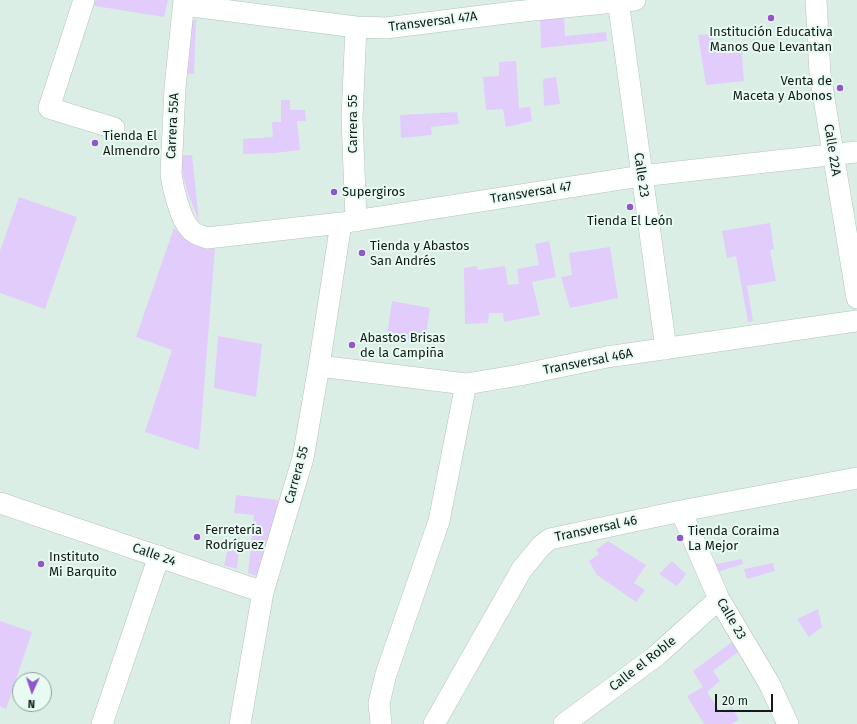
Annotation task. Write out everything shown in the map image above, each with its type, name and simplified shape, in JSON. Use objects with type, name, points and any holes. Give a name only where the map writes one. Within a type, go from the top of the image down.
[{"type":"street","points":[[84,0],[49,108],[114,128]]},
{"type":"street","name":"Transversal 47A","points":[[184,2],[356,27],[399,28],[514,12],[624,0]]},
{"type":"street","name":"Calle 23","points":[[624,0],[642,176],[666,349]]},
{"type":"street","name":"Calle 22A","points":[[816,0],[820,74],[857,298]]},
{"type":"street","name":"Carrera 55A","points":[[184,2],[175,88],[171,174],[173,187],[185,221],[190,229],[207,238]]},
{"type":"street","name":"Carrera 55","points":[[240,724],[263,592],[303,458],[319,366],[348,222],[356,27]]},
{"type":"street","name":"Transversal 47","points":[[207,238],[348,222],[642,176],[857,152]]},
{"type":"street","name":"Transversal 46A","points":[[319,366],[466,384],[520,375],[607,357],[857,321]]},
{"type":"street","points":[[381,724],[379,703],[386,674],[439,521],[466,384]]},
{"type":"street","name":"Transversal 46","points":[[434,724],[522,569],[550,538],[681,511],[857,478]]},
{"type":"street","name":"Calle 24","points":[[0,503],[263,592]]},
{"type":"street","name":"Calle 23","points":[[681,511],[719,599],[769,683],[788,724]]},
{"type":"street","points":[[102,724],[159,556]]},
{"type":"street","name":"Calle el Roble","points":[[564,724],[656,656],[719,599]]},
{"type":"shaded area","points":[[90,0],[168,0],[164,17],[89,5]]},
{"type":"shaded area","points":[[564,14],[565,36],[606,32],[607,41],[541,48],[540,15]]},
{"type":"shaded area","points":[[189,20],[196,20],[194,74],[184,73]]},
{"type":"shaded area","points":[[712,34],[714,46],[741,43],[744,81],[706,85],[698,35]]},
{"type":"shaded area","points":[[516,61],[519,108],[530,107],[532,121],[506,127],[503,109],[486,110],[483,77],[499,76],[499,62]]},
{"type":"shaded area","points":[[556,77],[560,104],[544,106],[543,79]]},
{"type":"shaded area","points":[[281,100],[290,100],[290,110],[305,110],[306,121],[297,121],[300,150],[275,153],[243,154],[243,139],[273,137],[272,122],[281,122]]},
{"type":"shaded area","points":[[457,112],[459,124],[431,127],[432,135],[401,138],[400,115]]},
{"type":"shaded area","points":[[181,155],[192,155],[199,221],[184,181]]},
{"type":"shaded area","points":[[19,197],[77,217],[45,309],[0,293],[0,251]]},
{"type":"shaded area","points":[[770,223],[774,249],[770,250],[776,281],[747,286],[753,321],[748,322],[736,256],[727,258],[722,231]]},
{"type":"shaded area","points":[[174,228],[195,245],[215,249],[199,450],[145,432],[172,350],[136,337]]},
{"type":"shaded area","points":[[549,241],[556,277],[532,282],[540,315],[504,322],[503,313],[489,313],[488,323],[465,324],[464,268],[477,266],[478,270],[505,266],[508,285],[519,284],[517,269],[539,265],[535,244]]},
{"type":"shaded area","points":[[610,247],[618,298],[570,308],[561,277],[572,275],[569,253]]},
{"type":"shaded area","points":[[392,301],[430,308],[425,341],[387,336]]},
{"type":"shaded area","points":[[218,336],[262,344],[256,397],[214,388]]},
{"type":"shaded area","points":[[236,495],[279,500],[257,576],[248,573],[254,515],[234,513]]},
{"type":"shaded area","points":[[237,537],[240,537],[237,569],[224,565],[230,542],[236,543]]},
{"type":"shaded area","points":[[608,541],[646,565],[634,583],[645,590],[636,602],[597,575],[589,561],[599,554],[596,550]]},
{"type":"shaded area","points":[[742,559],[743,564],[714,573],[711,565]]},
{"type":"shaded area","points":[[672,561],[686,574],[677,586],[659,574]]},
{"type":"shaded area","points":[[773,563],[775,571],[747,579],[744,569]]},
{"type":"shaded area","points":[[818,609],[822,627],[809,637],[797,619]]},
{"type":"shaded area","points":[[0,621],[32,632],[18,672],[12,672],[12,691],[6,709],[0,706]]},
{"type":"shaded area","points":[[732,642],[738,652],[713,671],[720,681],[707,692],[721,713],[732,707],[739,720],[731,724],[704,724],[687,696],[703,687],[693,671]]},
{"type":"place","name":"Institución Educativa Manos Que Levantan","points":[[771,18]]},
{"type":"place","name":"Venta de Maceta y Abonos","points":[[840,88]]},
{"type":"place","name":"Tienda El Almendro","points":[[95,143]]},
{"type":"place","name":"Supergiros","points":[[334,192]]},
{"type":"place","name":"Tienda El León","points":[[630,207]]},
{"type":"place","name":"Tienda y Abastos San Andrés","points":[[362,253]]},
{"type":"place","name":"Abastos Brisas de la Campiña","points":[[352,345]]},
{"type":"place","name":"Ferretería Rodríguez","points":[[197,537]]},
{"type":"place","name":"Tienda Coraima La Mejor","points":[[680,538]]},
{"type":"place","name":"Instituto Mi Barquito","points":[[41,564]]}]
